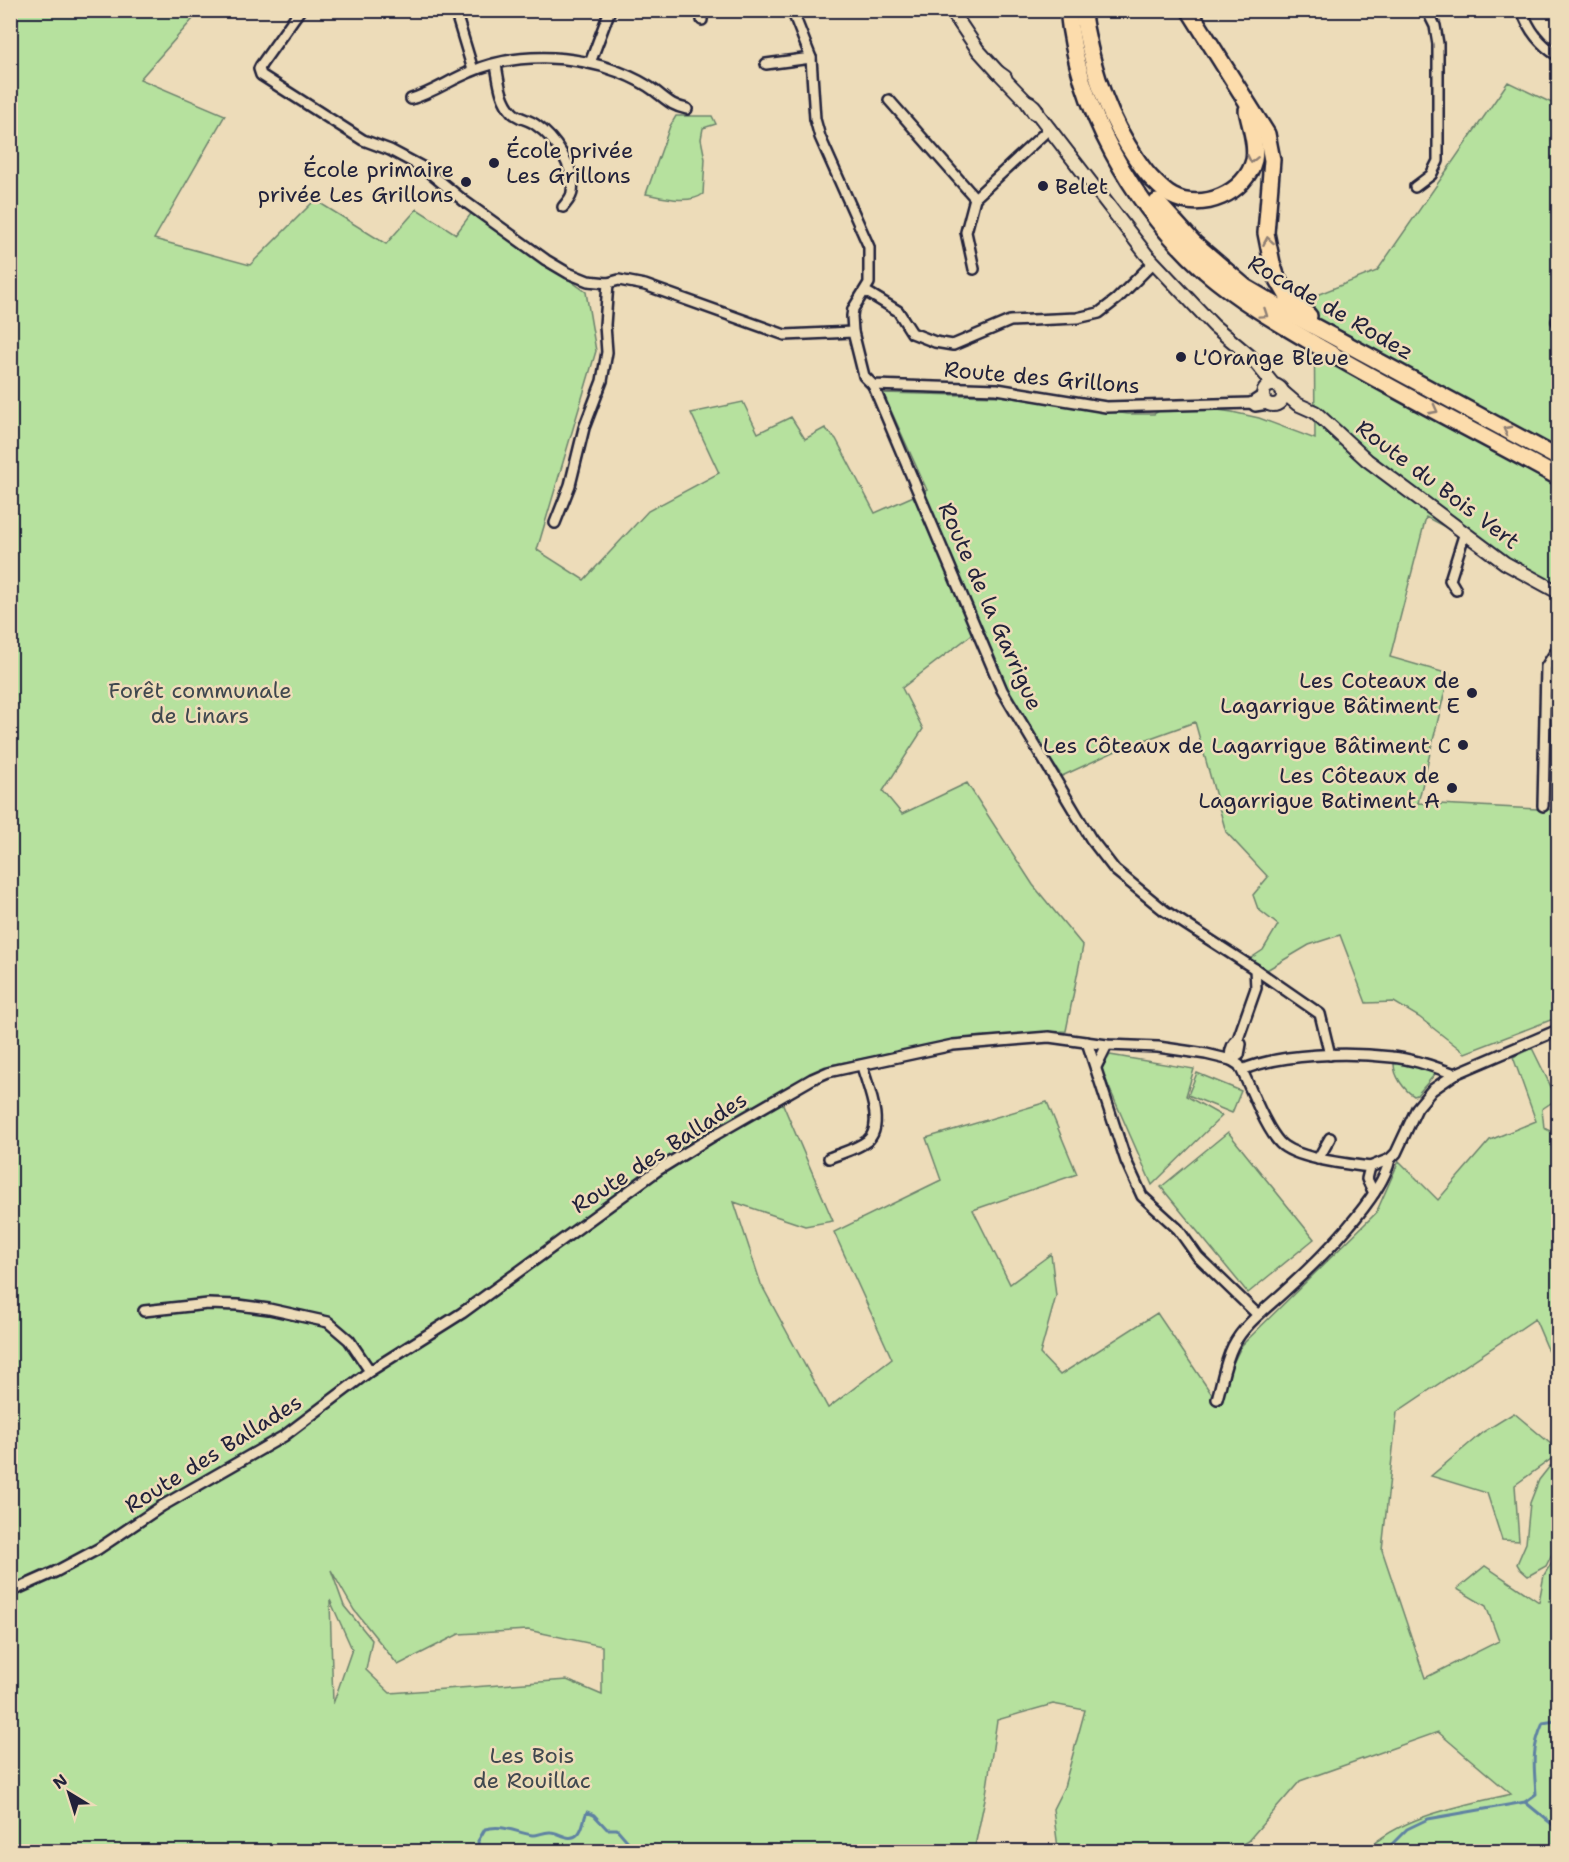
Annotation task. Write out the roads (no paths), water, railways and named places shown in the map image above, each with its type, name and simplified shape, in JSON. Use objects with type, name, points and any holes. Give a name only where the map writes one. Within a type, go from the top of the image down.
[{"type":"highway","name":"Rocade de Rodez","points":[[1068,10],[1080,70],[1089,100],[1116,158],[1127,178],[1170,235],[1205,270],[1268,317],[1558,477]]},
{"type":"highway","name":"Rocade de Rodez","points":[[1080,10],[1087,60],[1109,124],[1138,176],[1158,204],[1176,225],[1219,266],[1245,287],[1558,458]]},
{"type":"highway","points":[[1080,10],[1104,100],[1116,125],[1143,169],[1172,196],[1190,201],[1210,200],[1239,186],[1254,160],[1255,146],[1245,102]]},
{"type":"highway","points":[[1189,10],[1267,134],[1272,160],[1266,233],[1277,278],[1288,297],[1317,322],[1404,374]]},
{"type":"street","points":[[300,10],[261,65],[259,69],[261,75],[363,140],[390,150],[424,168],[464,201],[546,260],[568,273],[588,281],[608,283],[619,280],[645,285],[785,335],[853,332]]},
{"type":"street","points":[[590,63],[610,10]]},
{"type":"street","points":[[792,10],[811,58],[815,119],[820,137],[869,246],[870,276],[865,291],[853,309],[853,332],[864,376],[873,385]]},
{"type":"street","points":[[951,10],[978,50],[1037,110],[1153,263],[1197,310],[1250,356],[1262,370],[1271,395]]},
{"type":"street","points":[[1414,187],[1431,175],[1438,162],[1438,44],[1436,26],[1427,10]]},
{"type":"street","points":[[1522,10],[1526,23],[1539,42],[1558,56]]},
{"type":"street","points":[[458,17],[473,70]]},
{"type":"street","points":[[411,99],[428,94],[473,70],[520,59],[554,58],[590,63],[637,79],[674,106],[687,109]]},
{"type":"street","points":[[765,64],[811,58]]},
{"type":"street","points":[[496,64],[504,102],[514,115],[535,123],[554,140],[564,157],[571,175],[572,193],[563,207]]},
{"type":"street","points":[[889,100],[975,198]]},
{"type":"street","points":[[974,269],[966,232],[975,198],[1050,128]]},
{"type":"street","points":[[865,291],[898,311],[912,333],[935,342],[952,345],[1010,321],[1077,318],[1100,313],[1153,263]]},
{"type":"street","points":[[555,523],[570,485],[584,428],[602,381],[607,352],[605,313],[608,283]]},
{"type":"street","name":"Route des Grillons","points":[[873,385],[997,389],[1106,407],[1251,403],[1271,395]]},
{"type":"street","name":"Route de la Garrigue","points":[[873,385],[1002,690],[1091,839],[1115,870],[1136,889],[1165,911],[1320,1014],[1330,1055]]},
{"type":"street","name":"Route du Bois Vert","points":[[1271,395],[1315,412],[1367,460],[1505,563],[1558,592]]},
{"type":"street","points":[[1456,590],[1450,580],[1465,532]]},
{"type":"street","points":[[1543,806],[1546,667],[1558,648]]},
{"type":"street","points":[[1255,969],[1256,988],[1238,1039],[1239,1055],[1232,1060],[1242,1070],[1272,1132],[1281,1145],[1294,1152],[1318,1159],[1370,1167],[1390,1159],[1396,1153],[1417,1108],[1432,1090],[1455,1074],[1558,1030]]},
{"type":"street","name":"Route des Ballades","points":[[10,1592],[98,1549],[162,1506],[284,1436],[370,1371],[462,1313],[658,1170],[713,1136],[828,1072],[953,1045],[1048,1037],[1107,1045],[1158,1047],[1232,1060]]},
{"type":"street","points":[[1087,1042],[1126,1161],[1142,1196],[1178,1229],[1198,1257],[1257,1314]]},
{"type":"street","points":[[1096,1067],[1107,1045]]},
{"type":"street","points":[[1242,1070],[1256,1064],[1289,1058],[1330,1055],[1393,1057],[1455,1074]]},
{"type":"street","points":[[829,1158],[868,1140],[875,1130],[876,1116],[862,1066]]},
{"type":"street","points":[[1318,1159],[1330,1138]]},
{"type":"street","points":[[1217,1399],[1233,1346],[1257,1314],[1286,1290],[1344,1231],[1374,1193],[1389,1166],[1390,1159]]},
{"type":"street","points":[[1370,1167],[1377,1178],[1374,1193]]},
{"type":"street","points":[[144,1311],[208,1304],[237,1305],[269,1309],[328,1322],[349,1340],[370,1371]]},
{"type":"waterway","points":[[1384,1852],[1407,1829],[1428,1819],[1525,1802],[1536,1794],[1534,1758],[1537,1741],[1543,1723],[1555,1721],[1558,1713]]},
{"type":"waterway","points":[[1525,1802],[1558,1829]]},
{"type":"waterway","points":[[479,1852],[478,1841],[485,1829],[503,1828],[534,1835],[554,1832],[572,1837],[580,1832],[587,1812],[594,1815],[607,1829],[617,1829],[637,1852]]},
{"type":"place","name":"École privée Les Grillons","points":[[494,163]]},
{"type":"place","name":"École primaire privée Les Grillons","points":[[466,182]]},
{"type":"place","name":"Belet","points":[[1043,186]]},
{"type":"place","name":"L'Orange Bleue","points":[[1181,357]]},
{"type":"place","name":"Les Coteaux de Lagarrigue Bâtiment E","points":[[1472,693]]},
{"type":"place","name":"Les Côteaux de Lagarrigue Bâtiment C","points":[[1463,745]]},
{"type":"place","name":"Les Côteaux de Lagarrigue Batiment A","points":[[1452,788]]},
{"type":"park label","name":"Forêt communale de Linars","points":[[200,702]]},
{"type":"park label","name":"Les Bois de Rouillac","points":[[532,1768]]}]
